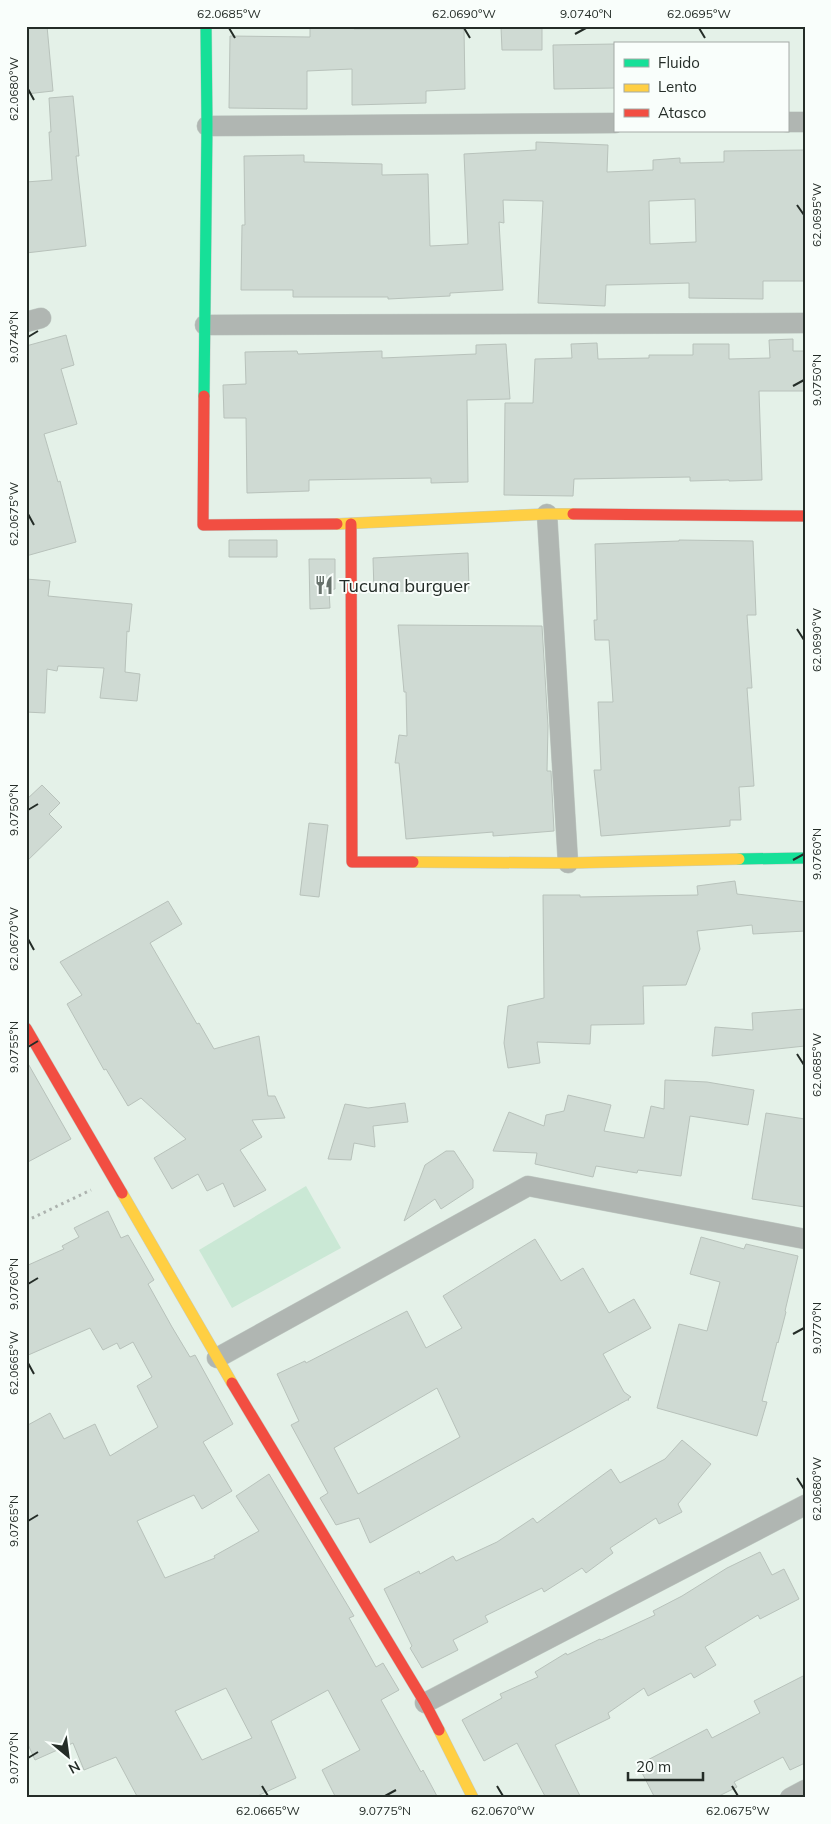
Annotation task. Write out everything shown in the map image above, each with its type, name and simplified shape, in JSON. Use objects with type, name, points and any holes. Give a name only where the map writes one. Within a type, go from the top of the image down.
[{"type":"street","points":[[206,26],[208,126],[203,525],[351,524],[547,514],[805,516]]},
{"type":"street","points":[[788,122],[805,122]]},
{"type":"street","points":[[208,126],[614,123]]},
{"type":"street","points":[[205,325],[805,323]]},
{"type":"street","points":[[547,514],[568,863]]},
{"type":"street","points":[[351,524],[352,862],[568,863],[805,858]]},
{"type":"street","points":[[26,1028],[216,1358],[424,1703],[473,1798]]},
{"type":"street","points":[[216,1358],[528,1186],[805,1239]]},
{"type":"street","points":[[424,1703],[805,1504]]},
{"type":"street","points":[[790,1798],[805,1790]]},
{"type":"path","points":[[26,1221],[114,1179]]},
{"type":"green space","points":[[306,1186],[341,1248],[232,1308],[199,1250]]},
{"type":"building","points":[[26,26],[47,26],[53,91],[26,94]]},
{"type":"building","points":[[310,26],[354,26],[354,29],[464,29],[465,89],[426,91],[426,103],[352,105],[352,69],[307,71],[307,109],[229,108],[230,36],[310,37]]},
{"type":"building","points":[[501,27],[542,27],[542,50],[502,50]]},
{"type":"building","points":[[614,44],[614,88],[554,89],[553,45]]},
{"type":"building","points":[[73,96],[79,156],[76,156],[86,246],[26,253],[26,182],[52,180],[49,98]]},
{"type":"building","points":[[536,142],[608,145],[607,172],[653,170],[653,160],[680,158],[680,163],[724,162],[724,151],[805,150],[805,281],[763,281],[763,299],[689,298],[689,283],[606,285],[605,306],[538,303],[543,201],[503,200],[504,223],[499,222],[503,290],[450,293],[450,296],[388,299],[388,297],[293,297],[293,290],[241,290],[242,225],[245,225],[244,156],[304,155],[304,162],[382,164],[382,175],[428,174],[430,246],[468,244],[464,154],[536,150]],"holes":[[[695,199],[696,242],[650,244],[649,201]]]},
{"type":"building","points":[[66,335],[74,365],[61,369],[77,424],[44,434],[58,482],[60,481],[76,542],[26,556],[26,346]]},
{"type":"building","points":[[793,339],[793,351],[805,351],[805,391],[759,391],[762,480],[690,481],[690,477],[574,479],[573,496],[504,495],[505,403],[533,403],[535,359],[572,358],[571,344],[597,343],[598,359],[649,358],[649,355],[693,355],[693,344],[729,344],[729,359],[770,358],[769,340]]},
{"type":"building","points":[[506,344],[510,399],[467,400],[468,482],[431,483],[431,478],[309,480],[309,491],[247,493],[246,418],[224,418],[223,385],[246,384],[245,352],[297,351],[298,354],[382,351],[382,358],[476,354],[476,345]]},
{"type":"building","points":[[229,540],[277,540],[277,557],[229,557]]},
{"type":"building","points":[[679,540],[753,541],[756,615],[747,615],[752,688],[747,688],[754,786],[739,787],[741,820],[730,820],[730,826],[601,836],[594,770],[601,770],[598,702],[613,702],[609,640],[595,640],[594,620],[597,620],[595,544]]},
{"type":"building","points":[[468,553],[469,589],[374,592],[373,558]]},
{"type":"building","points":[[309,559],[335,559],[335,589],[329,590],[330,608],[310,609]]},
{"type":"building","points":[[26,579],[50,581],[48,596],[132,604],[129,632],[127,631],[125,672],[140,674],[137,701],[100,698],[104,668],[58,666],[57,671],[47,669],[45,713],[26,712]]},
{"type":"building","points":[[398,625],[542,626],[548,726],[547,771],[551,771],[554,831],[493,836],[493,832],[406,839],[399,763],[395,763],[399,735],[407,736],[406,692],[404,692]]},
{"type":"building","points":[[42,785],[60,803],[49,814],[62,827],[26,862],[26,800]]},
{"type":"building","points":[[309,823],[328,825],[319,897],[300,895]]},
{"type":"building","points":[[735,881],[737,894],[805,902],[805,931],[753,934],[752,925],[697,931],[700,949],[686,985],[643,986],[644,1024],[591,1025],[590,1044],[537,1042],[540,1063],[508,1068],[504,1043],[508,1006],[544,998],[543,895],[580,895],[580,897],[698,895],[697,886]]},
{"type":"building","points":[[168,901],[182,924],[150,943],[197,1024],[199,1023],[214,1049],[259,1036],[268,1096],[275,1096],[285,1118],[252,1120],[262,1137],[240,1150],[266,1190],[234,1207],[223,1183],[207,1191],[198,1174],[172,1189],[154,1158],[186,1139],[141,1098],[128,1106],[106,1069],[104,1070],[67,1004],[82,995],[60,962]]},
{"type":"building","points":[[805,1009],[805,1046],[712,1056],[715,1027],[753,1030],[752,1013]]},
{"type":"building","points":[[26,1060],[71,1139],[26,1163]]},
{"type":"building","points":[[665,1080],[707,1082],[754,1090],[748,1125],[690,1116],[681,1176],[638,1170],[637,1173],[596,1166],[593,1177],[535,1164],[537,1153],[493,1151],[509,1112],[544,1126],[546,1115],[564,1111],[568,1095],[611,1105],[604,1131],[644,1138],[651,1106],[664,1109]]},
{"type":"building","points":[[405,1103],[408,1122],[373,1126],[375,1147],[354,1143],[351,1160],[328,1159],[345,1104],[368,1108]]},
{"type":"building","points":[[766,1113],[805,1119],[805,1207],[752,1199]]},
{"type":"building","points":[[446,1151],[454,1151],[473,1180],[473,1188],[441,1209],[435,1199],[404,1221],[425,1165]]},
{"type":"building","points":[[108,1211],[121,1238],[128,1235],[154,1280],[148,1284],[190,1357],[195,1355],[233,1424],[203,1442],[232,1491],[202,1509],[194,1495],[137,1521],[165,1578],[215,1558],[214,1556],[259,1531],[236,1496],[269,1474],[354,1616],[349,1618],[376,1667],[383,1663],[399,1690],[381,1700],[421,1772],[423,1770],[438,1798],[336,1798],[322,1770],[360,1750],[328,1690],[271,1721],[296,1778],[253,1798],[138,1798],[116,1757],[84,1770],[73,1743],[35,1760],[26,1740],[26,1426],[50,1413],[64,1439],[95,1424],[110,1456],[158,1427],[137,1386],[152,1377],[133,1342],[120,1349],[117,1343],[103,1350],[90,1328],[26,1356],[26,1266],[64,1249],[62,1246],[79,1237],[74,1228]],"holes":[[[226,1688],[252,1738],[202,1760],[175,1711]]]},
{"type":"building","points":[[701,1237],[744,1249],[746,1244],[798,1256],[786,1312],[762,1401],[767,1402],[757,1436],[657,1408],[679,1324],[707,1331],[720,1282],[690,1274]]},
{"type":"building","points":[[535,1239],[561,1281],[583,1268],[609,1313],[634,1299],[651,1328],[603,1354],[624,1392],[631,1397],[629,1400],[370,1543],[359,1518],[336,1525],[320,1498],[328,1493],[291,1425],[299,1421],[277,1374],[305,1361],[306,1363],[407,1311],[426,1348],[462,1328],[443,1296]],"holes":[[[437,1388],[460,1437],[358,1494],[334,1448]]]},
{"type":"building","points":[[682,1440],[711,1464],[678,1504],[682,1512],[659,1524],[656,1518],[610,1548],[613,1553],[586,1573],[582,1568],[544,1592],[542,1588],[485,1616],[488,1622],[453,1640],[458,1650],[422,1668],[410,1648],[412,1646],[384,1589],[419,1571],[420,1574],[453,1556],[456,1561],[497,1542],[533,1518],[537,1523],[611,1469],[620,1483],[665,1459]]},
{"type":"building","points":[[760,1552],[772,1575],[784,1569],[799,1599],[760,1619],[758,1615],[705,1647],[716,1665],[694,1678],[691,1673],[648,1696],[644,1688],[608,1713],[610,1718],[555,1745],[581,1798],[546,1798],[517,1743],[484,1761],[462,1720],[502,1698],[500,1694],[538,1677],[535,1672],[566,1653],[567,1655],[655,1615],[653,1611],[682,1596],[727,1568]]},
{"type":"building","points":[[805,1675],[805,1763],[790,1770],[783,1757],[734,1782],[737,1787],[715,1798],[655,1798],[638,1765],[707,1729],[712,1738],[760,1713],[754,1701]]},
{"type":"traffic: fast","points":[[204,396],[207,126],[206,26]]},
{"type":"traffic: fast","points":[[739,859],[805,858]]},
{"type":"traffic: slow","points":[[337,524],[573,514]]},
{"type":"traffic: slow","points":[[413,862],[568,863],[739,859]]},
{"type":"traffic: slow","points":[[122,1193],[232,1383]]},
{"type":"traffic: slow","points":[[439,1730],[473,1798]]},
{"type":"traffic: jam","points":[[204,396],[203,525],[337,524]]},
{"type":"traffic: jam","points":[[573,514],[805,516]]},
{"type":"traffic: jam","points":[[351,524],[352,862],[413,862]]},
{"type":"traffic: jam","points":[[26,1028],[122,1193]]},
{"type":"traffic: jam","points":[[232,1383],[425,1703],[439,1730]]},
{"type":"place","name":"Tucuna burguer","points":[[324,585]]}]
